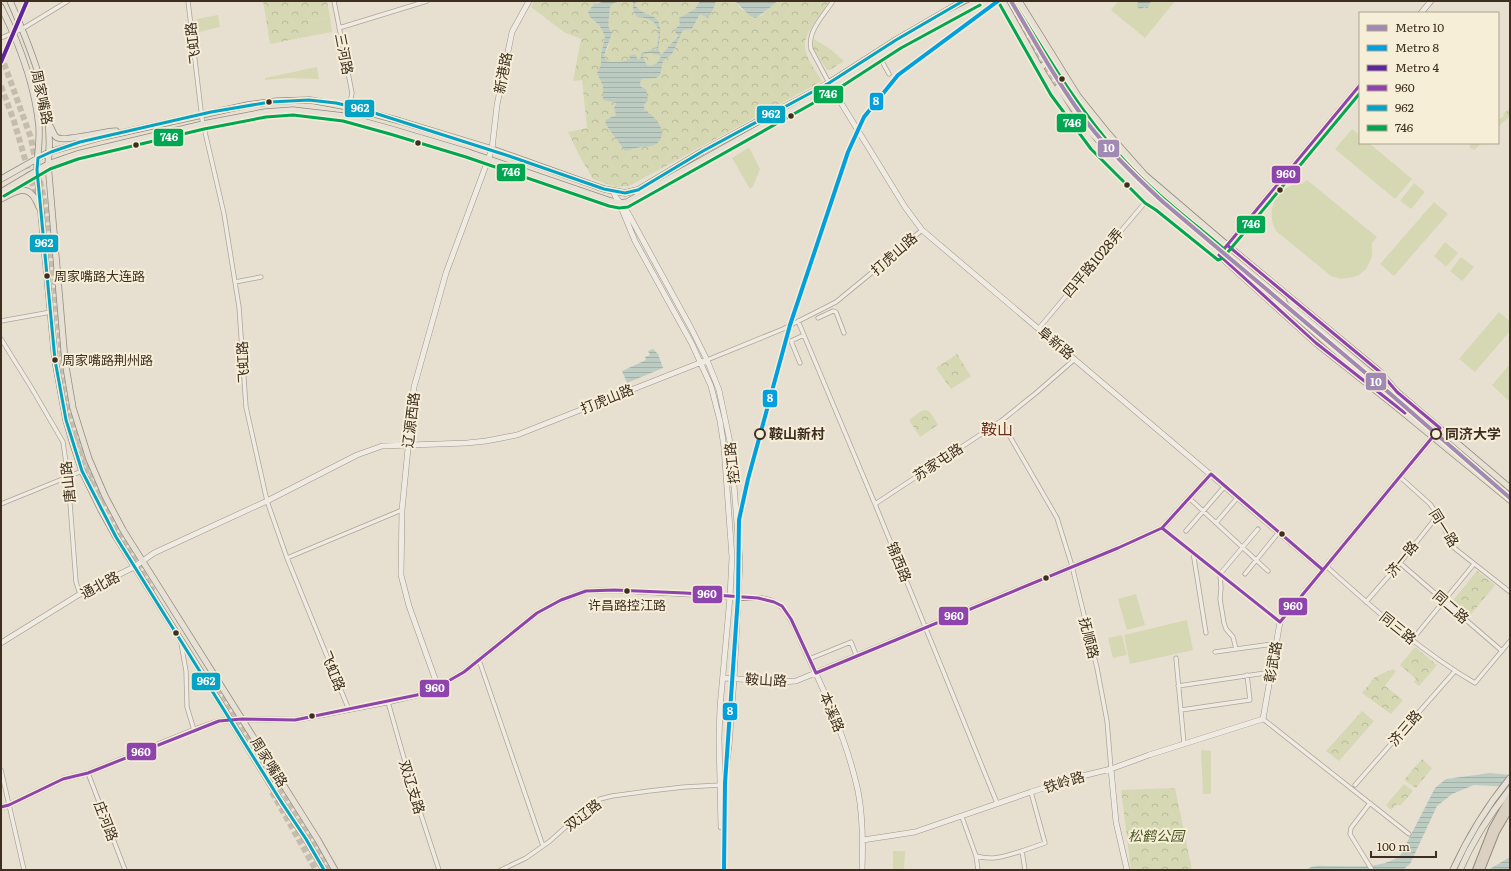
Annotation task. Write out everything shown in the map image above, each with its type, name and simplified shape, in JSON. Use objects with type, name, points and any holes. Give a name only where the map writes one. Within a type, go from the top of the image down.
[{"type":"highway","points":[[1476,870],[1492,829],[1510,792]]},
{"type":"highway","points":[[1481,870],[1496,832],[1510,808]]},
{"type":"main road","name":"周家嘴路","points":[[10,1],[22,29],[40,81],[47,111],[49,140],[48,164],[65,361],[73,408],[89,459],[116,518],[318,840],[335,870]]},
{"type":"main road","points":[[1,179],[49,152],[126,132],[247,105],[290,101],[316,101],[349,107],[492,150],[614,192],[625,194],[638,190],[703,150],[830,86],[896,40],[963,1]]},
{"type":"main road","points":[[1,192],[48,164],[77,154],[203,124],[265,112],[293,110],[344,116],[377,125],[488,159],[619,203],[628,202],[830,86],[937,22],[978,1]]},
{"type":"main road","points":[[1002,1],[1040,68],[1069,114],[1095,146],[1148,199],[1159,206],[1219,255],[1269,301],[1285,307],[1375,384],[1378,390],[1384,386],[1384,376]]},
{"type":"main road","points":[[1019,1],[1078,96],[1145,175],[1288,297],[1384,376],[1397,392],[1510,488]]},
{"type":"main road","name":"周家嘴路","points":[[1,7],[13,32],[28,74],[36,109],[39,136],[37,170],[55,360],[60,393],[73,444],[82,471],[101,510],[134,567],[180,638],[324,870]]},
{"type":"main road","points":[[1040,68],[1049,60],[1054,60],[1056,62]]},
{"type":"main road","points":[[1159,188],[1143,178],[1122,158],[1061,86],[1087,128],[1159,206]]},
{"type":"main road","points":[[47,111],[53,132],[55,136],[60,139],[70,139],[103,132],[126,132]]},
{"type":"main road","points":[[1,199],[19,190],[31,193],[35,197],[39,207],[43,227]]},
{"type":"main road","points":[[1288,297],[1295,309],[1375,384],[1432,436],[1510,500]]},
{"type":"main road","points":[[1453,870],[1476,826],[1510,778]]},
{"type":"main road","points":[[1460,870],[1482,828],[1510,792]]},
{"type":"street","points":[[1,38],[22,29],[68,1]]},
{"type":"street","name":"飞虹路","points":[[188,1],[201,115],[224,214],[235,282],[240,322],[246,407],[267,501],[287,558],[348,710]]},
{"type":"street","name":"三河路","points":[[334,1],[352,93],[349,107]]},
{"type":"street","points":[[339,28],[427,1]]},
{"type":"street","name":"新港路","points":[[488,159],[492,150],[497,105],[508,44],[512,32],[529,1]]},
{"type":"street","points":[[830,86],[811,49],[810,44],[811,35],[815,27],[833,1]]},
{"type":"street","points":[[1422,12],[1431,1]]},
{"type":"street","points":[[879,56],[889,74]]},
{"type":"street","name":"阜新路","points":[[830,86],[905,207],[922,230],[1279,532],[1324,568]]},
{"type":"street","points":[[1219,255],[1359,86]]},
{"type":"street","name":"辽源西路","points":[[438,687],[404,590],[401,569],[402,510],[408,444],[414,387],[436,304],[488,159]]},
{"type":"street","name":"控江路","points":[[614,192],[635,241],[692,344],[712,391],[720,421],[724,447],[732,557],[719,738],[722,785],[723,870]]},
{"type":"street","name":"四平路1028弄","points":[[1039,328],[1148,199]]},
{"type":"street","name":"控江路","points":[[619,203],[628,213],[707,360],[719,390],[727,423],[739,507],[740,562],[729,746],[722,785]]},
{"type":"street","name":"打虎山路","points":[[267,501],[357,455],[382,446],[467,443],[517,435],[783,329],[836,302],[922,230]]},
{"type":"street","points":[[235,282],[262,278]]},
{"type":"street","points":[[818,318],[833,311],[836,312],[844,333]]},
{"type":"street","points":[[1,321],[51,312]]},
{"type":"street","name":"锦西路","points":[[798,321],[875,504],[997,804]]},
{"type":"street","points":[[800,363],[791,341],[804,335]]},
{"type":"street","name":"唐山路","points":[[1,339],[60,436],[64,447],[68,477],[76,582],[80,594]]},
{"type":"street","name":"苏家屯路","points":[[875,504],[1001,421],[1074,359]]},
{"type":"street","name":"抚顺路","points":[[1001,421],[1057,518],[1072,566],[1098,668],[1107,720],[1116,822],[1127,870]]},
{"type":"street","name":"彰武路","points":[[1264,719],[1280,622],[1440,428]]},
{"type":"street","points":[[1,504],[82,471]]},
{"type":"street","name":"鞍山路","points":[[723,678],[782,682],[796,681],[1118,548],[1162,528],[1211,474]]},
{"type":"street","name":"同一路","points":[[1400,477],[1430,504],[1438,515],[1452,547],[1510,592]]},
{"type":"street","points":[[1186,531],[1225,486]]},
{"type":"street","points":[[1216,523],[1238,497]]},
{"type":"street","points":[[1189,498],[1268,571]]},
{"type":"street","name":"通北路","points":[[1,643],[80,594],[134,567],[154,553],[181,539],[267,501]]},
{"type":"street","points":[[287,558],[402,510]]},
{"type":"street","name":"济一路","points":[[1366,602],[1400,563],[1438,515]]},
{"type":"street","points":[[1162,528],[1280,622]]},
{"type":"street","points":[[1236,649],[1233,637],[1226,629],[1224,623],[1220,599],[1220,574],[1258,529]]},
{"type":"street","points":[[1245,574],[1279,532]]},
{"type":"street","points":[[1193,552],[1206,633]]},
{"type":"street","name":"同二路","points":[[1400,563],[1502,651]]},
{"type":"street","points":[[1412,640],[1474,564]]},
{"type":"street","name":"同三路","points":[[1324,568],[1412,640],[1474,684],[1502,651]]},
{"type":"street","name":"本溪路","points":[[1,807],[9,805],[63,779],[88,772],[218,722],[242,719],[295,720],[417,695],[438,687],[464,672],[537,613],[560,600],[586,591],[614,590],[739,597],[766,599],[782,606],[791,619],[816,673],[845,744],[858,792],[863,840],[862,870]]},
{"type":"street","points":[[180,638],[186,671],[187,707],[194,730]]},
{"type":"street","points":[[1502,651],[1510,640]]},
{"type":"street","points":[[809,659],[851,642],[857,657]]},
{"type":"street","points":[[1214,652],[1273,644]]},
{"type":"street","points":[[1176,658],[1184,744]]},
{"type":"street","points":[[479,660],[543,846]]},
{"type":"street","name":"济三路","points":[[1356,785],[1455,671]]},
{"type":"street","points":[[1178,686],[1272,672]]},
{"type":"street","points":[[1181,710],[1250,700],[1246,675]]},
{"type":"street","name":"双辽支路","points":[[388,702],[413,790],[439,870]]},
{"type":"street","points":[[1264,719],[1409,834]]},
{"type":"street","name":"铁岭路","points":[[863,840],[915,832],[1031,792],[1082,776],[1111,769],[1264,719]]},
{"type":"street","points":[[1,770],[24,870]]},
{"type":"street","name":"庄河路","points":[[88,772],[125,870]]},
{"type":"street","name":"双辽路","points":[[501,870],[526,858],[550,842],[588,807],[600,799],[663,789],[722,785]]},
{"type":"street","points":[[976,856],[988,859],[999,858],[1045,843],[1031,792]]},
{"type":"street","points":[[1370,803],[1350,830],[1351,837],[1372,870]]},
{"type":"street","points":[[962,817],[976,856],[978,870]]},
{"type":"street","points":[[1022,851],[1025,870]]},
{"type":"green space","points":[[263,1],[327,1],[330,17],[308,21],[310,36],[270,44]]},
{"type":"green space","points":[[534,1],[606,1],[597,2],[590,17],[599,25],[605,36],[601,54],[601,66],[597,73],[603,86],[603,100],[616,103],[614,108],[616,115],[605,120],[606,125],[625,151],[643,146],[659,123],[645,111],[644,105],[646,89],[641,87],[640,83],[642,79],[648,78],[661,69],[663,61],[672,54],[683,30],[692,29],[700,14],[713,10],[716,1],[735,1],[742,10],[761,16],[776,2],[775,1],[830,1],[811,28],[805,44],[808,58],[822,81],[629,186],[616,187],[593,179],[568,132],[587,128],[582,80],[573,81],[581,39],[564,32],[531,7]]},
{"type":"green space","points":[[621,1],[633,1],[633,10],[655,22],[658,32],[657,47],[656,51],[652,50],[641,53],[641,57],[638,60],[629,56],[630,59],[624,61],[610,62],[607,61],[604,56],[609,43],[608,14],[612,5]]},
{"type":"green space","points":[[636,1],[700,1],[695,9],[680,18],[676,38],[662,54],[658,51],[660,25],[653,17],[642,13],[635,5]]},
{"type":"green space","points":[[1118,1],[1175,1],[1145,38],[1111,10]]},
{"type":"green space","points":[[218,15],[220,27],[199,32],[197,19]]},
{"type":"green space","points":[[330,17],[332,32],[310,36],[308,21]]},
{"type":"green space","points":[[814,39],[829,48],[844,61],[830,70],[827,70],[813,48]]},
{"type":"green space","points":[[650,53],[661,56],[656,63],[648,66],[643,55]]},
{"type":"green space","points":[[317,67],[319,79],[288,78],[265,80],[265,78]]},
{"type":"green space","points":[[1508,110],[1510,112],[1510,116],[1499,126],[1499,119],[1504,116],[1503,114]]},
{"type":"green space","points":[[1352,129],[1359,134],[1359,144],[1370,144],[1412,179],[1395,199],[1335,149]]},
{"type":"green space","points":[[1469,144],[1481,144],[1474,150],[1470,148]]},
{"type":"green space","points":[[748,148],[750,149],[760,169],[753,186],[750,189],[732,158]]},
{"type":"green space","points":[[1307,180],[1377,237],[1372,243],[1372,257],[1366,269],[1359,275],[1341,279],[1331,276],[1276,231],[1272,215],[1273,207],[1280,193],[1286,188],[1302,184]]},
{"type":"green space","points":[[1414,183],[1425,192],[1411,209],[1400,201]]},
{"type":"green space","points":[[1434,202],[1448,214],[1394,276],[1380,264]]},
{"type":"green space","points":[[1445,242],[1458,253],[1446,267],[1434,256]]},
{"type":"green space","points":[[1461,257],[1474,267],[1462,281],[1450,271]]},
{"type":"green space","points":[[1499,312],[1510,321],[1510,331],[1475,372],[1459,359]]},
{"type":"green space","points":[[957,354],[971,376],[951,389],[936,368]]},
{"type":"green space","points":[[1510,364],[1510,399],[1509,401],[1492,385]]},
{"type":"green space","points":[[926,410],[930,412],[938,425],[920,437],[909,420],[921,411]]},
{"type":"green space","points":[[1477,571],[1495,585],[1468,618],[1451,603]]},
{"type":"green space","points":[[1136,594],[1145,625],[1127,630],[1118,599]]},
{"type":"green space","points":[[1187,620],[1193,650],[1130,664],[1124,635]]},
{"type":"green space","points":[[1122,635],[1127,655],[1113,658],[1108,638]]},
{"type":"green space","points":[[1415,647],[1437,665],[1419,686],[1414,682],[1416,679],[1400,665]]},
{"type":"green space","points":[[1393,669],[1396,671],[1385,686],[1403,700],[1391,714],[1362,693],[1375,677]]},
{"type":"green space","points":[[1362,711],[1374,721],[1339,761],[1326,751]]},
{"type":"green space","points":[[1201,750],[1211,751],[1211,794],[1203,794]]},
{"type":"green space","points":[[1422,759],[1432,768],[1416,788],[1404,780]]},
{"type":"green space","points":[[1404,784],[1413,791],[1400,806],[1397,804],[1391,810],[1386,805]]},
{"type":"green space","name":"松鹤公园","points":[[1175,788],[1192,870],[1131,870],[1121,790]]},
{"type":"green space","points":[[893,851],[905,851],[904,870],[893,870]]},
{"type":"shaded area","points":[[606,1],[621,1],[614,3],[610,7],[608,26],[612,33],[604,56],[607,61],[616,62],[630,59],[629,56],[635,54],[638,60],[641,57],[641,53],[656,50],[658,43],[657,27],[650,20],[637,17],[633,10],[633,1],[636,1],[635,5],[639,10],[654,17],[659,23],[660,32],[658,51],[662,54],[678,36],[674,30],[680,25],[679,18],[695,9],[700,1],[716,1],[708,18],[700,14],[692,29],[683,30],[672,54],[663,61],[660,75],[656,78],[642,79],[640,83],[641,87],[646,89],[648,100],[644,105],[645,111],[657,121],[662,130],[660,140],[654,145],[625,151],[606,125],[605,120],[616,115],[614,108],[616,103],[603,100],[603,86],[597,73],[601,65],[601,54],[605,36],[599,25],[590,17],[588,12],[594,4]],"holes":[[[650,53],[661,56],[656,63],[648,66],[643,55]]]},
{"type":"shaded area","points":[[735,1],[776,2],[755,18],[749,15]]},
{"type":"shaded area","points":[[1138,1],[1151,1],[1147,9],[1145,7],[1140,9],[1137,6]]},
{"type":"shaded area","points":[[653,349],[658,354],[663,368],[627,383],[622,371],[646,360],[645,357],[650,355],[648,351]]},
{"type":"shaded area","points":[[1490,773],[1510,775],[1510,787],[1474,785],[1452,794],[1437,806],[1410,864],[1404,869],[1306,870],[1315,866],[1368,866],[1393,860],[1400,856],[1435,788],[1446,779]]},
{"type":"shaded area","points":[[1510,857],[1510,870],[1488,870]]},
{"type":"tunnel","points":[[1007,1],[1058,87]]},
{"type":"tunnel","points":[[1016,1],[1063,84]]},
{"type":"tunnel","points":[[1,55],[31,138],[36,165]]},
{"type":"tunnel","points":[[1,86],[14,121],[37,201]]},
{"type":"tunnel","points":[[40,181],[48,218],[63,367],[73,423],[96,486],[106,503]]},
{"type":"tunnel","points":[[1378,379],[1510,493]]},
{"type":"tunnel","points":[[1374,384],[1401,407]]},
{"type":"tunnel","points":[[73,434],[91,484]]},
{"type":"tunnel","points":[[96,494],[153,591]]},
{"type":"tunnel","points":[[219,688],[315,843],[329,870]]},
{"type":"tunnel","points":[[272,792],[316,870]]},
{"type":"metro line","name":"4","points":[[1,62],[27,1]]},
{"type":"metro line","name":"8","points":[[724,870],[725,783],[738,597],[739,520],[748,479],[790,325],[848,152],[864,117],[898,75],[998,1]]},
{"type":"metro line","name":"10","points":[[1011,1],[1048,64],[1078,110],[1106,145],[1134,174],[1163,202],[1387,391],[1510,498]]},
{"type":"transit line","name":"962","points":[[324,870],[116,537],[82,471],[66,420],[55,360],[37,170],[38,158],[80,142],[211,112],[270,102],[309,100],[336,103],[362,109],[509,156],[604,189],[625,193],[638,190],[703,151],[829,83],[896,40],[963,1]]},
{"type":"transit line","name":"746","points":[[999,3],[1051,95],[1091,149],[1145,203],[1156,210],[1218,260],[1223,258],[1359,94]]},
{"type":"transit line","name":"746","points":[[1015,4],[1066,85],[1108,142],[1148,184],[1224,249]]},
{"type":"transit line","name":"746","points":[[4,196],[50,169],[78,159],[204,129],[266,117],[293,115],[343,121],[466,157],[609,206],[619,208],[628,207],[833,92],[901,48],[980,5]]},
{"type":"transit line","name":"960","points":[[1359,86],[1219,255],[1316,343],[1405,413]]},
{"type":"transit line","name":"960","points":[[1162,528],[1280,622],[1440,428],[1397,392],[1380,372],[1227,245]]},
{"type":"transit line","name":"960","points":[[816,673],[1118,548],[1162,528],[1211,474],[1323,570]]},
{"type":"transit line","name":"960","points":[[1,807],[9,805],[63,779],[88,773],[219,721],[242,719],[295,720],[417,695],[438,687],[464,672],[537,613],[561,600],[586,591],[614,590],[685,593],[758,598],[774,602],[782,606],[791,619],[816,673]]},
{"type":"place","name":"周家嘴路大连路","points":[[47,276]]},
{"type":"place","name":"周家嘴路荆州路","points":[[55,360]]},
{"type":"place","name":"鞍山新村","points":[[760,434]]},
{"type":"place","name":"同济大学","points":[[1436,434]]},
{"type":"place","name":"许昌路控江路","points":[[627,591]]},
{"type":"district","name":"鞍山","points":[[997,429]]}]
